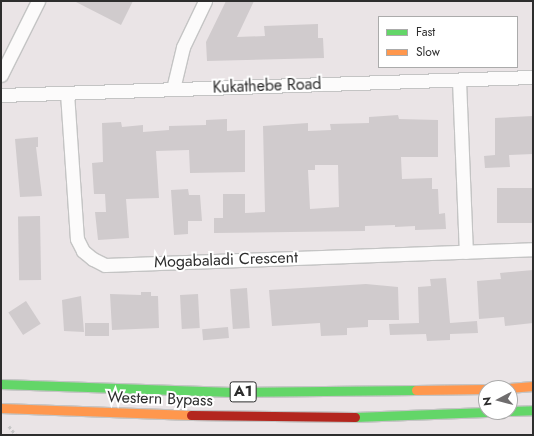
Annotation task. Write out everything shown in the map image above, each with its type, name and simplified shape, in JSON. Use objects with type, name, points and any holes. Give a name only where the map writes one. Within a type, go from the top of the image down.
[{"type":"highway","name":"Western Bypass","points":[[1,384],[232,392],[478,389]]},
{"type":"highway","points":[[518,387],[533,386]]},
{"type":"highway","name":"Western Bypass","points":[[1,408],[230,417],[361,417],[478,412]]},
{"type":"highway","points":[[518,411],[533,410]]},
{"type":"street","points":[[1,75],[38,1]]},
{"type":"street","points":[[173,89],[183,47],[206,1]]},
{"type":"street","name":"Kukathebe Road","points":[[1,95],[533,77]]},
{"type":"street","points":[[459,80],[466,252]]},
{"type":"street","name":"Mogabaladi Crescent","points":[[67,93],[76,238],[83,251],[93,260],[105,265],[533,249]]},
{"type":"path","points":[[1,425],[8,425],[16,435]]},
{"type":"building","points":[[74,1],[133,1],[121,25]]},
{"type":"building","points":[[226,1],[254,1],[237,37],[265,36],[264,26],[318,24],[318,38],[323,38],[324,58],[207,61],[206,42]]},
{"type":"building","points":[[398,115],[399,119],[438,120],[438,157],[401,157],[402,179],[432,178],[432,189],[438,189],[439,214],[445,213],[446,229],[415,230],[415,226],[395,227],[395,225],[365,226],[365,231],[214,233],[214,218],[223,218],[223,194],[245,194],[245,213],[265,212],[263,126],[308,123],[308,131],[331,130],[330,124],[369,123],[369,117]],"holes":[[[315,165],[338,165],[339,207],[310,209],[308,170],[315,170]]]},
{"type":"building","points":[[533,116],[533,154],[509,155],[510,167],[485,168],[484,156],[495,155],[495,118]]},
{"type":"building","points":[[227,119],[227,131],[245,130],[245,172],[190,173],[189,150],[156,151],[159,198],[126,199],[129,238],[98,240],[95,212],[106,212],[105,194],[94,194],[92,163],[103,162],[102,123],[121,122],[122,127],[143,125],[143,132],[169,130],[169,126],[206,125],[206,120]]},
{"type":"building","points":[[38,137],[38,147],[36,147],[42,196],[20,197],[15,139]]},
{"type":"building","points":[[497,188],[533,188],[533,223],[497,223]]},
{"type":"building","points":[[188,189],[189,195],[200,195],[202,221],[188,221],[188,234],[174,235],[171,190]]},
{"type":"building","points":[[18,216],[40,216],[41,280],[19,280]]},
{"type":"building","points":[[533,270],[533,323],[505,326],[504,317],[479,319],[477,281],[501,279],[500,273]]},
{"type":"building","points":[[446,278],[450,323],[477,321],[478,333],[450,334],[450,340],[427,341],[426,334],[390,335],[389,324],[419,323],[418,287],[431,286],[430,279]]},
{"type":"building","points":[[366,284],[398,287],[399,320],[368,320],[368,327],[347,328],[347,335],[321,336],[320,323],[272,326],[269,290]]},
{"type":"building","points":[[247,288],[250,328],[233,329],[230,289]]},
{"type":"building","points":[[141,292],[151,292],[151,296],[158,296],[159,328],[112,330],[110,294],[141,295]]},
{"type":"building","points":[[198,294],[200,328],[182,329],[180,295]]},
{"type":"building","points":[[81,296],[84,332],[64,331],[62,300]]},
{"type":"building","points":[[26,301],[41,324],[23,335],[8,312]]},
{"type":"building","points":[[85,323],[109,323],[109,336],[85,336]]},
{"type":"building","points":[[228,327],[229,338],[203,340],[202,329]]},
{"type":"traffic: fast","points":[[1,384],[232,392],[416,390]]},
{"type":"traffic: fast","points":[[518,411],[533,410]]},
{"type":"traffic: fast","points":[[355,417],[478,412]]},
{"type":"traffic: slow","points":[[518,387],[533,386]]},
{"type":"traffic: slow","points":[[416,390],[478,389]]},
{"type":"traffic: slow","points":[[1,408],[191,415]]},
{"type":"traffic: jam","points":[[191,415],[355,417]]}]
